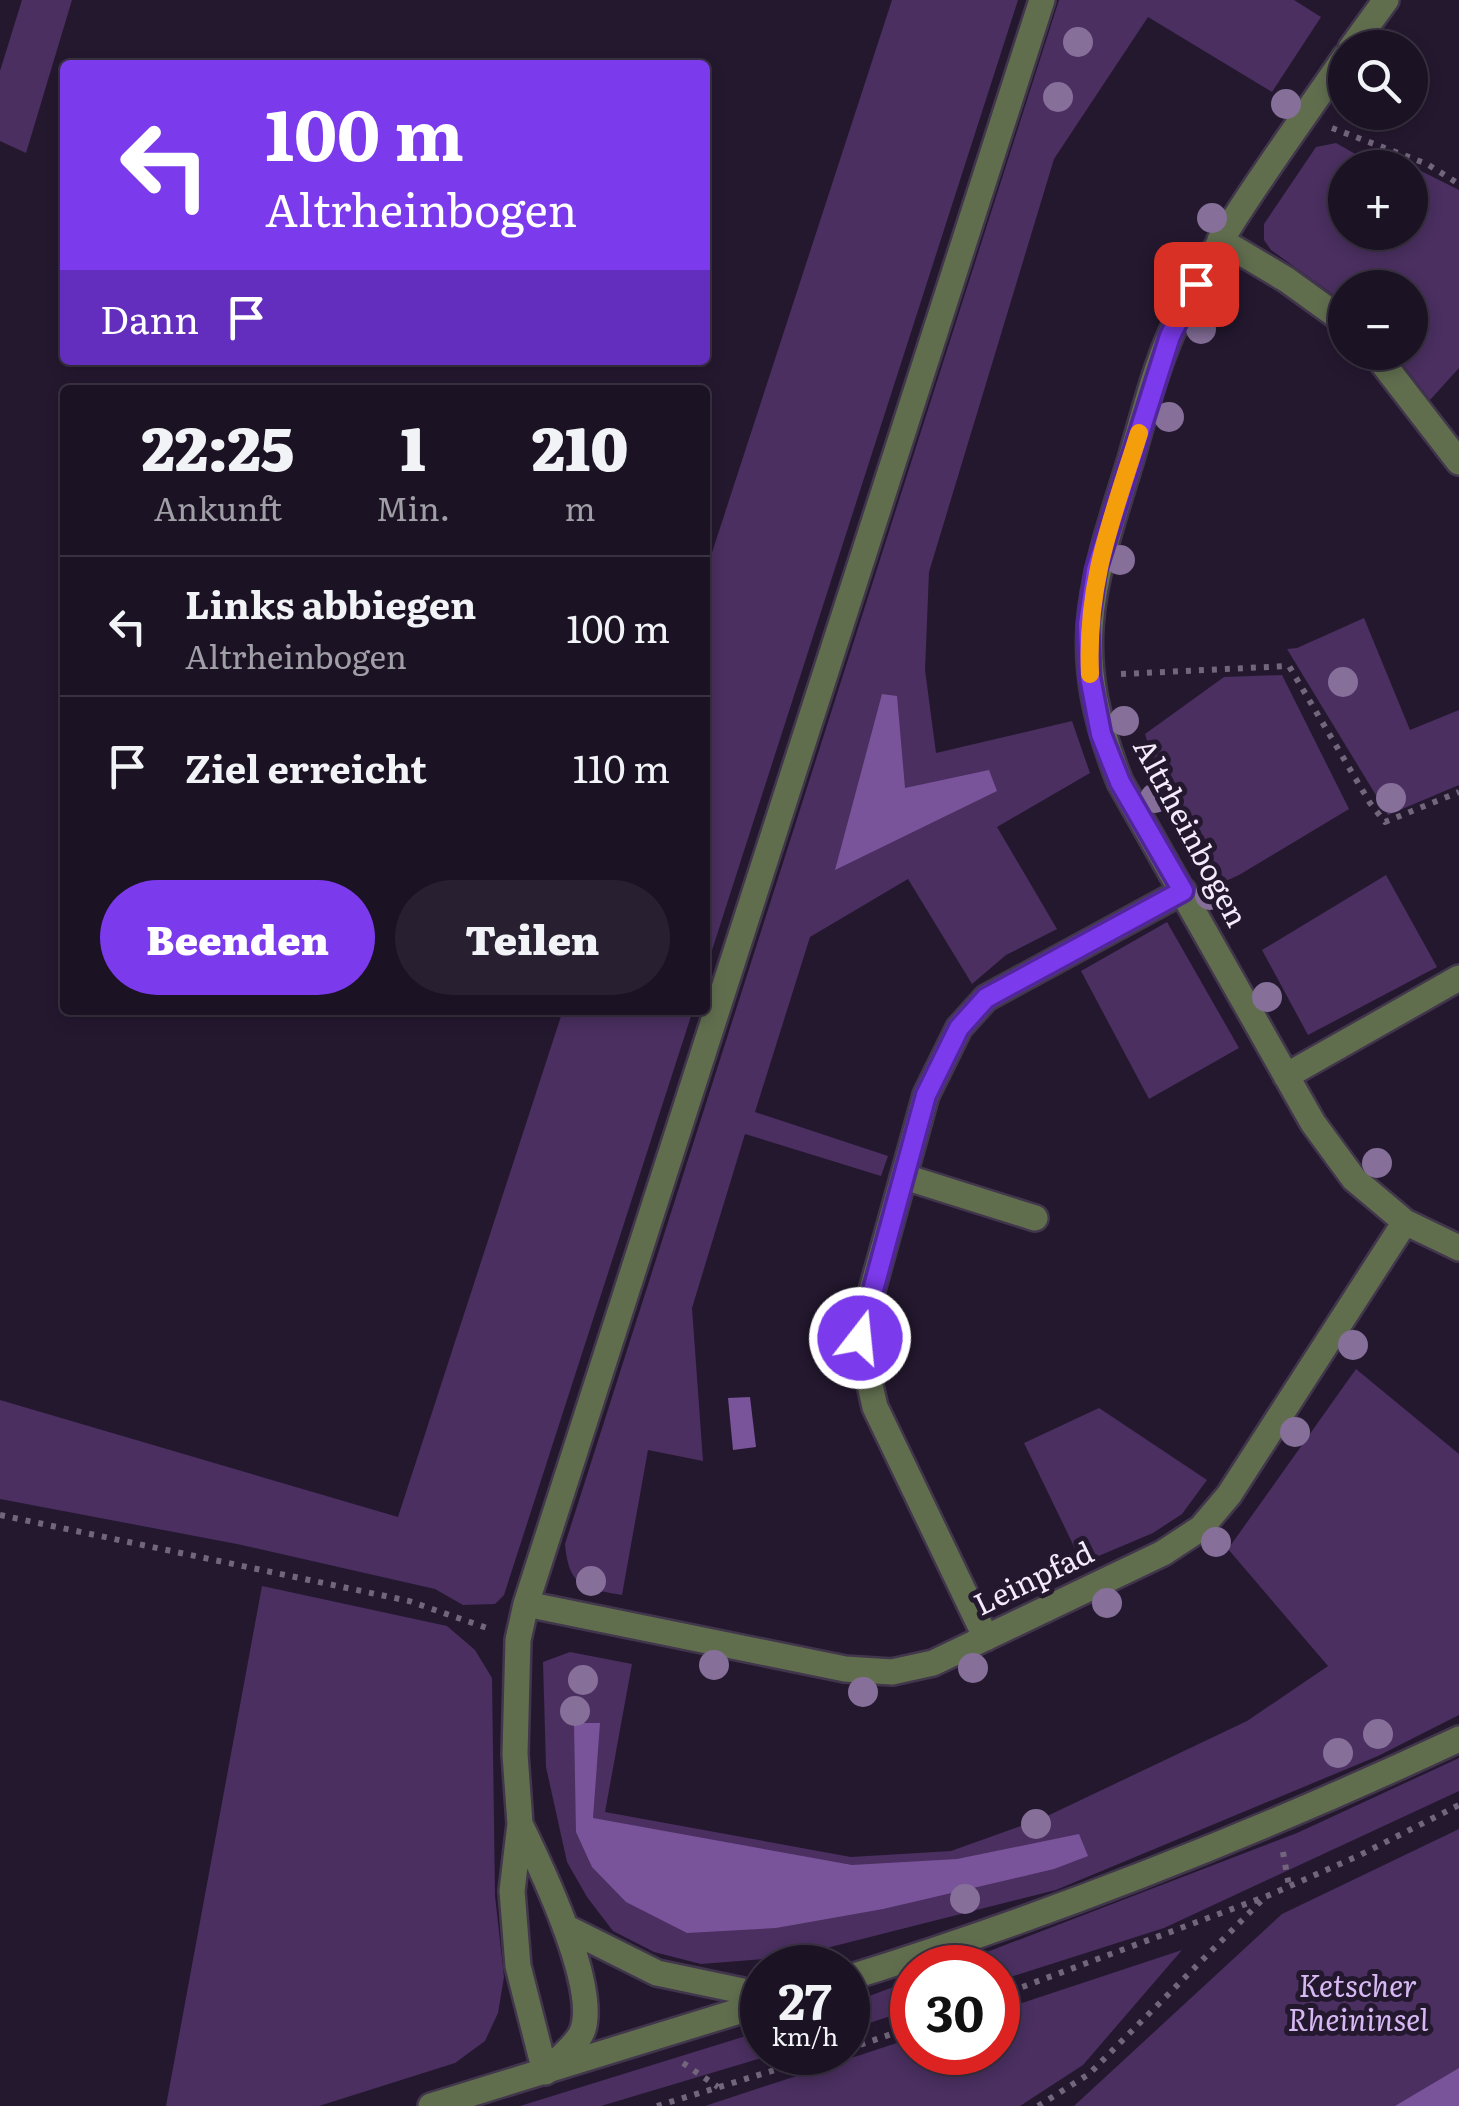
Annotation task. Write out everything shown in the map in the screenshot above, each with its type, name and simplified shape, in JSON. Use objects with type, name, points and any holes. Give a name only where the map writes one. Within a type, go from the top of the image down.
[{"type":"street","points":[[545,2072],[518,1966],[512,1891],[520,1824],[515,1754],[518,1640],[526,1604],[1042,0]]},
{"type":"street","points":[[1365,30],[1386,0]]},
{"type":"street","name":"Altrheinbogen","points":[[1328,82],[1220,240],[1170,336],[1096,570],[1088,624],[1090,677],[1101,734],[1120,782],[1313,1123],[1354,1179],[1405,1222],[1459,1248]]},
{"type":"street","points":[[1220,240],[1288,280],[1328,309]]},
{"type":"street","points":[[1388,370],[1459,462]]},
{"type":"street","points":[[986,1638],[875,1407],[860,1338],[926,1095],[959,1028],[986,998],[1183,891]]},
{"type":"street","points":[[1286,1076],[1459,978]]},
{"type":"street","points":[[905,1177],[1035,1218]]},
{"type":"street","name":"Leinpfad","points":[[526,1604],[845,1669],[892,1672],[933,1663],[1164,1553],[1201,1528],[1228,1494],[1405,1222]]},
{"type":"street","points":[[870,1971],[1086,1899],[1278,1821],[1459,1739]]},
{"type":"street","points":[[520,1824],[565,1927],[585,2001],[582,2032],[545,2072]]},
{"type":"street","points":[[565,1927],[657,1973],[740,1991]]},
{"type":"street","points":[[431,2106],[740,2011]]},
{"type":"path","points":[[1304,118],[1427,164],[1459,184]]},
{"type":"path","points":[[1090,677],[1289,666],[1385,822],[1459,792]]},
{"type":"path","points":[[0,1515],[409,1601],[518,1640]]},
{"type":"path","points":[[1020,1988],[1266,1896],[1459,1805]]},
{"type":"path","points":[[1038,2106],[1089,2074],[1266,1896]]},
{"type":"path","points":[[657,2106],[759,2075]]},
{"type":"green space","points":[[22,0],[72,0],[26,153],[0,141],[0,71]]},
{"type":"green space","points":[[892,0],[1018,0],[710,956],[710,559]]},
{"type":"green space","points":[[1059,0],[1294,0],[1321,17],[1272,92],[1148,17],[1054,159],[929,572],[925,670],[936,753],[1072,721],[1090,773],[997,827],[1057,929],[1006,955],[972,984],[908,879],[810,937],[755,1112],[888,1156],[881,1176],[745,1134],[692,1308],[703,1461],[648,1450],[622,1595],[597,1590],[575,1577],[565,1544]]},
{"type":"green space","points":[[1336,143],[1348,150],[1328,150],[1328,250],[1428,250],[1428,174],[1459,190],[1459,368],[1430,400],[1407,370],[1428,370],[1428,270],[1328,270],[1328,291],[1271,250],[1264,240],[1264,224],[1316,147]]},
{"type":"green space","points":[[1364,618],[1410,730],[1459,710],[1459,785],[1388,815],[1287,649]]},
{"type":"green space","points":[[1282,675],[1349,809],[1217,885],[1152,757],[1145,734],[1224,677]]},
{"type":"green space","points":[[1386,875],[1437,967],[1308,1035],[1262,950]]},
{"type":"green space","points":[[1167,922],[1239,1048],[1149,1099],[1081,971]]},
{"type":"green space","points":[[561,1015],[691,1015],[504,1595],[495,1604],[463,1605],[435,1589],[237,1544],[0,1499],[0,1400],[398,1517]]},
{"type":"green space","points":[[1356,1369],[1459,1454],[1459,1715],[1378,1756],[1056,1890],[838,1945],[740,1945],[740,1961],[701,1964],[654,1952],[613,1931],[567,1862],[546,1767],[543,1662],[570,1652],[632,1664],[605,1812],[851,1857],[951,1851],[1043,1818],[1247,1721],[1328,1666],[1228,1549]]},
{"type":"green space","points":[[1099,1408],[1207,1480],[1182,1514],[1153,1533],[1082,1563],[1024,1443]]},
{"type":"green space","points":[[262,1586],[447,1626],[475,1650],[492,1678],[495,1896],[504,1977],[498,2013],[485,2041],[455,2063],[319,2106],[166,2106]]},
{"type":"green space","points":[[1459,1758],[1459,1791],[1164,1928],[1020,1974],[1020,1945],[1005,1945],[1297,1833]]},
{"type":"green space","name":"Ketscher Rheininsel","points":[[1459,1829],[1459,2106],[1074,2106],[1282,1914]]},
{"type":"green space","points":[[1182,1950],[1083,2065],[1020,2106],[705,2106],[799,2075],[870,2075],[870,2052],[890,2045],[890,2075],[1020,2075],[1020,2004]]},
{"type":"green space","points":[[890,1988],[890,2016],[870,2023],[870,1996]]},
{"type":"green space","points":[[740,2038],[740,2064],[601,2106],[520,2106]]},
{"type":"shaded area","points":[[882,694],[897,696],[905,788],[989,770],[997,791],[835,870]]},
{"type":"shaded area","points":[[750,1397],[756,1447],[733,1450],[728,1398]]},
{"type":"shaded area","points":[[574,1723],[600,1723],[593,1818],[852,1865],[957,1859],[1079,1834],[1088,1856],[1054,1869],[883,1909],[776,1928],[687,1933],[626,1902],[592,1867],[576,1832]]},
{"type":"shaded area","points":[[1459,2068],[1459,2106],[1395,2106]]},
{"type":"slow traffic","points":[[1090,674],[1088,624],[1096,570],[1139,433]]},
{"type":"route","points":[[860,1338],[926,1095],[959,1028],[986,998],[1183,891],[1120,782],[1101,734],[1090,677],[1088,624],[1096,570],[1170,336],[1196,284]]}]
